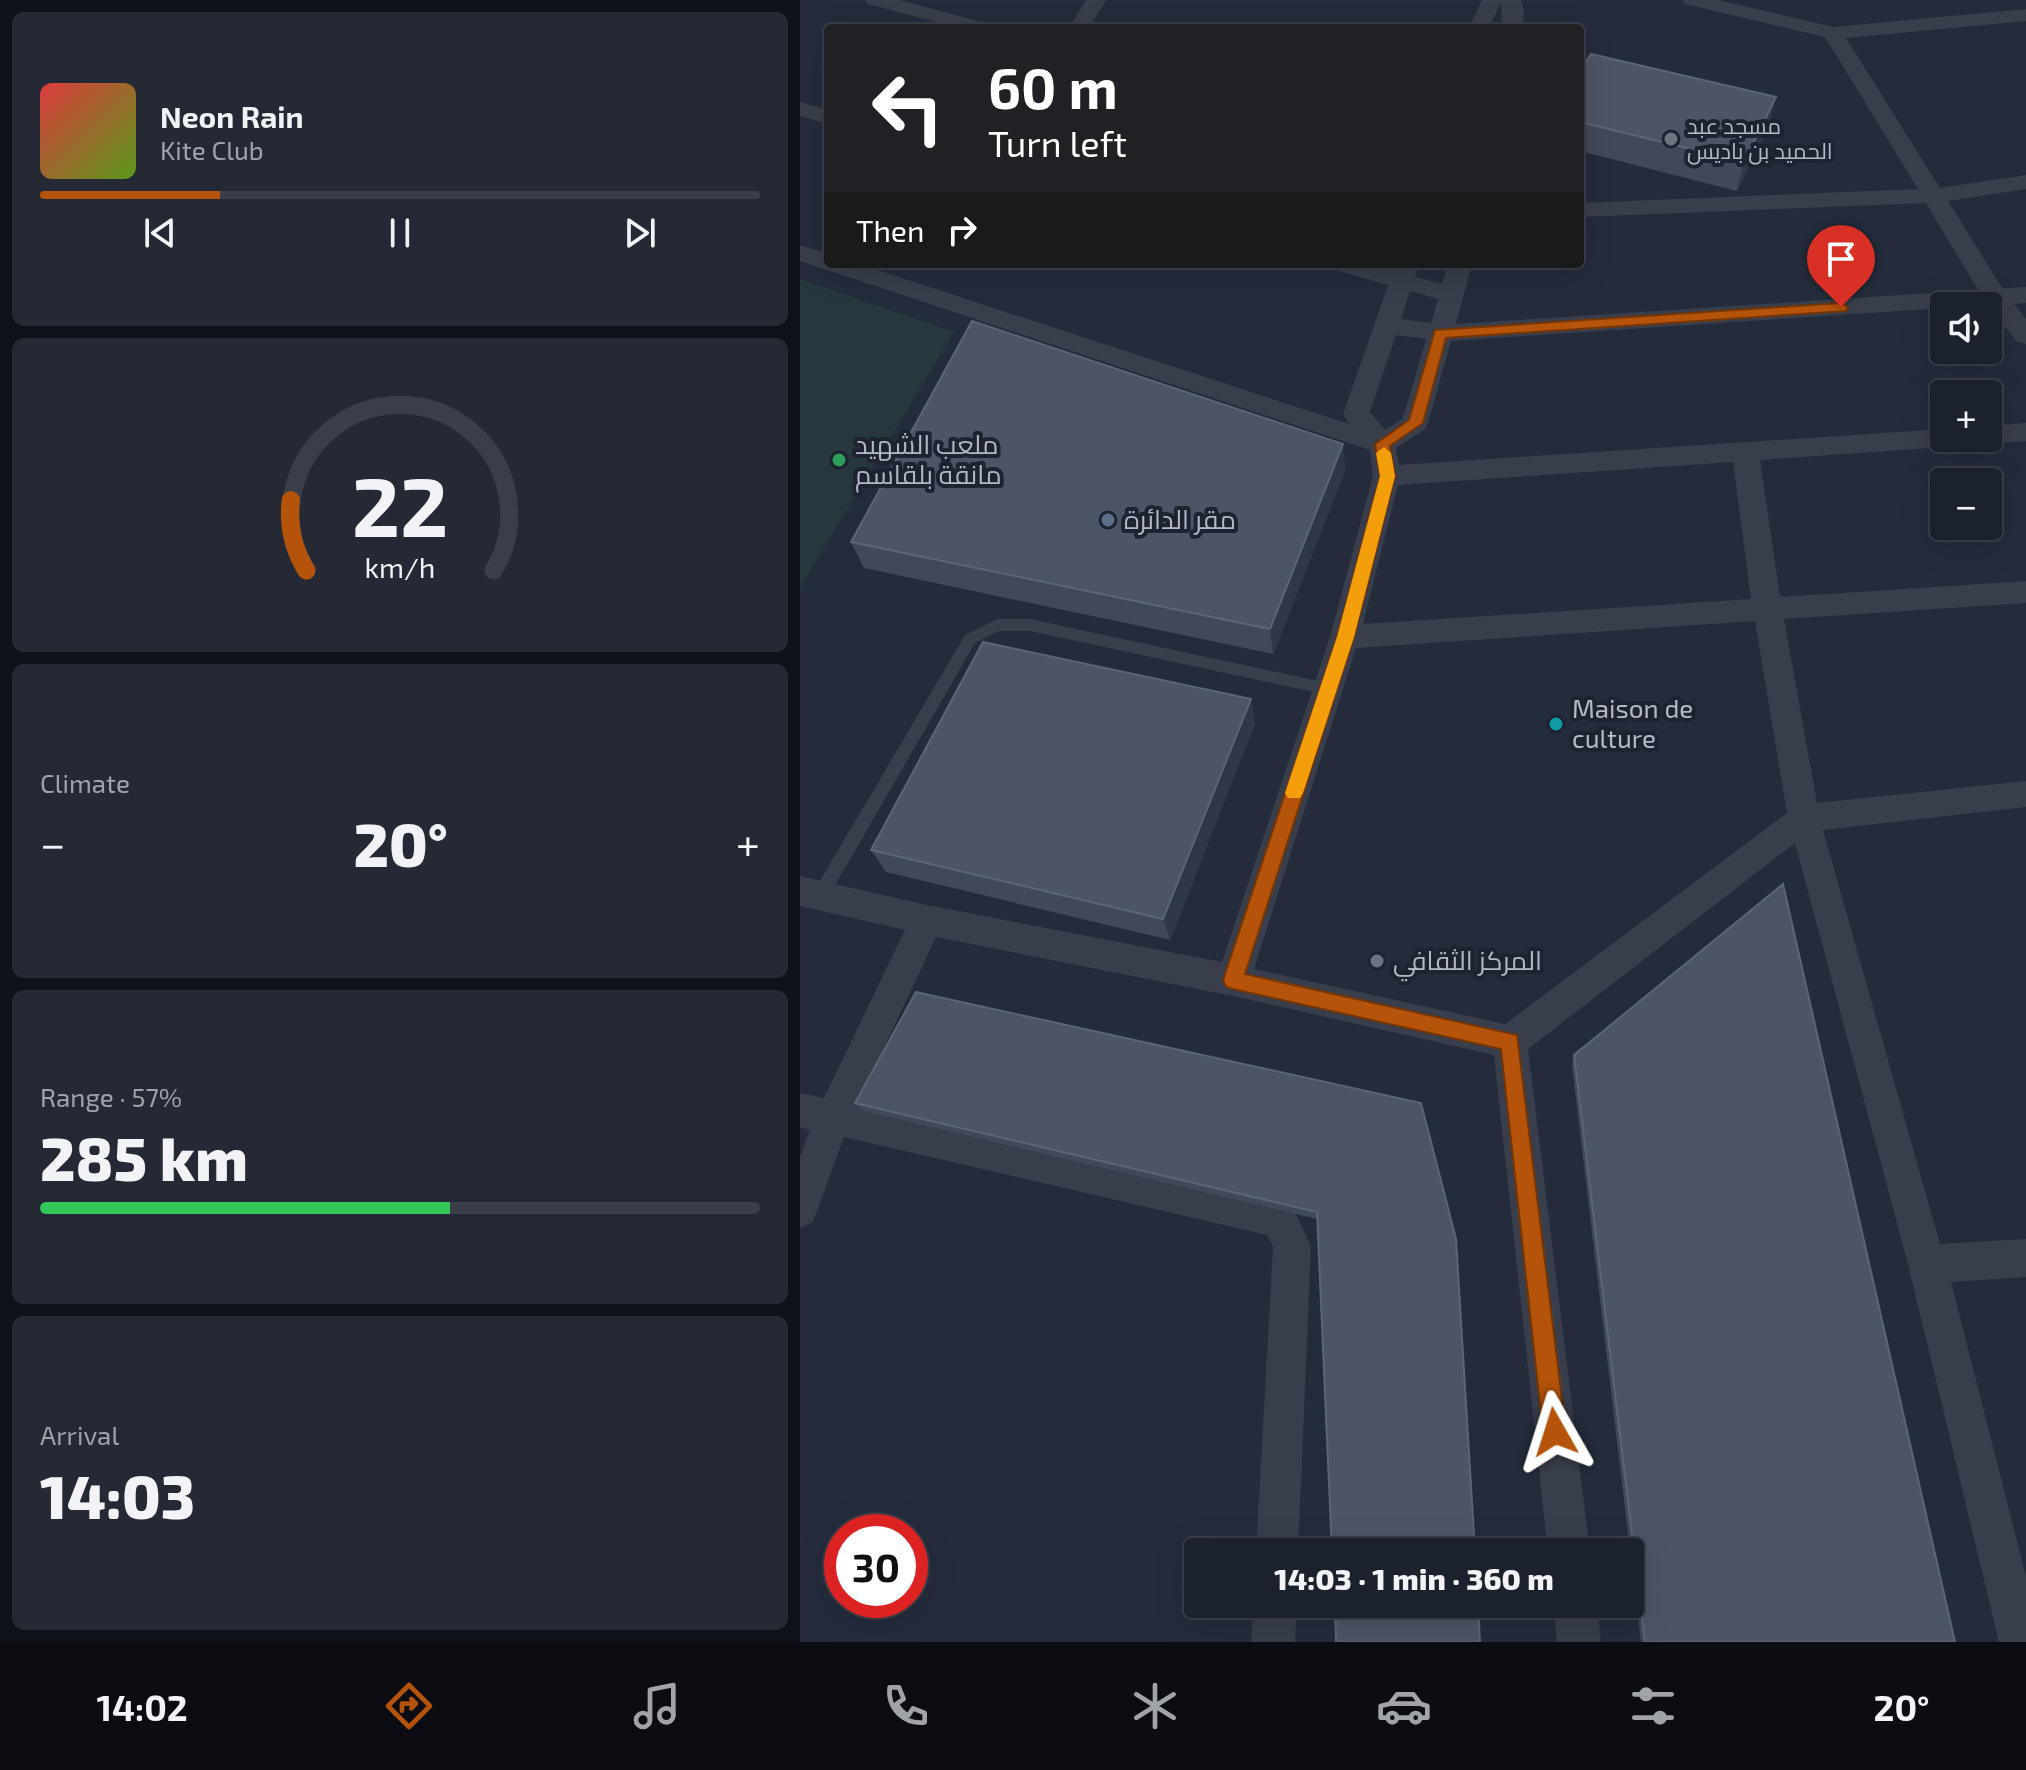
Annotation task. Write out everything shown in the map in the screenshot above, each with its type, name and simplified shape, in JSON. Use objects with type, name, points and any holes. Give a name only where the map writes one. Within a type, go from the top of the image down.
[{"type":"street","points":[[875,0],[967,24]]},
{"type":"street","points":[[1081,24],[1096,0]]},
{"type":"street","points":[[1481,24],[1492,0]]},
{"type":"street","points":[[1511,0],[1512,24]]},
{"type":"street","points":[[1692,0],[1833,33],[2026,15]]},
{"type":"street","points":[[1833,33],[1992,292]]},
{"type":"street","points":[[800,109],[824,116]]},
{"type":"street","points":[[1584,210],[1934,196],[2026,182]]},
{"type":"street","points":[[800,253],[824,261]]},
{"type":"street","points":[[861,268],[882,271],[1382,444]]},
{"type":"street","points":[[1369,268],[1404,273],[1451,295]]},
{"type":"street","points":[[1382,444],[1415,423],[1459,268]]},
{"type":"street","points":[[1233,980],[1345,637],[1387,476],[1382,444],[1356,414],[1404,273]]},
{"type":"street","points":[[2002,297],[2026,295]]},
{"type":"street","points":[[1388,325],[1440,333],[1930,301]]},
{"type":"street","points":[[2002,306],[2026,336]]},
{"type":"street","points":[[2002,434],[2026,432]]},
{"type":"street","points":[[1387,476],[1930,439]]},
{"type":"street","points":[[1745,450],[1767,608],[1804,818],[1927,1264],[2021,1642]]},
{"type":"street","points":[[1345,637],[2026,592]]},
{"type":"street","points":[[810,893],[927,920],[1233,980],[1510,1042],[1804,818],[2026,794]]},
{"type":"street","points":[[800,1209],[816,1115],[927,920]]},
{"type":"street","points":[[1510,1042],[1567,1538]]},
{"type":"street","points":[[816,1115],[1254,1211],[1280,1221],[1292,1246],[1278,1538]]},
{"type":"street","points":[[1927,1264],[2026,1258]]},
{"type":"street","points":[[1273,1642],[1274,1618]]},
{"type":"street","points":[[1576,1618],[1579,1642]]},
{"type":"lane","points":[[810,893],[970,639],[997,625],[1030,625],[1328,689]]},
{"type":"shaded area","name":"ملعب الشهيد مانقة بلقاسم","points":[[800,279],[954,332],[800,588]]},
{"type":"building","points":[[1591,54],[1776,97],[1744,162],[1584,123],[1584,65]]},
{"type":"building","name":"مقر الدائرة","points":[[972,321],[1343,444],[1270,629],[851,542]]},
{"type":"building","points":[[983,642],[1251,699],[1163,919],[871,850]]},
{"type":"building","points":[[1783,884],[1955,1642],[1645,1642],[1642,1618],[1644,1538],[1632,1538],[1574,1055]]},
{"type":"building","points":[[916,992],[1421,1103],[1456,1239],[1474,1538],[1331,1538],[1317,1212],[855,1103]]},
{"type":"building","points":[[1335,1618],[1479,1618],[1480,1642],[1336,1642]]},
{"type":"slow traffic","points":[[1294,793],[1345,637],[1387,476],[1384,453]]},
{"type":"place","name":"مسجد عبد الحميد بن باديس","points":[[1671,139]]},
{"type":"place","name":"ملعب الشهيد مانقة بلقاسم","points":[[839,460]]},
{"type":"place","name":"مقر الدائرة","points":[[1108,520]]},
{"type":"place","name":"Maison de culture","points":[[1556,724]]},
{"type":"place","name":"المركز الثقافي","points":[[1377,961]]},
{"type":"route","points":[[1555,1432],[1510,1042],[1233,980],[1345,637],[1387,476],[1382,444],[1415,423],[1440,333],[1841,307]]}]
